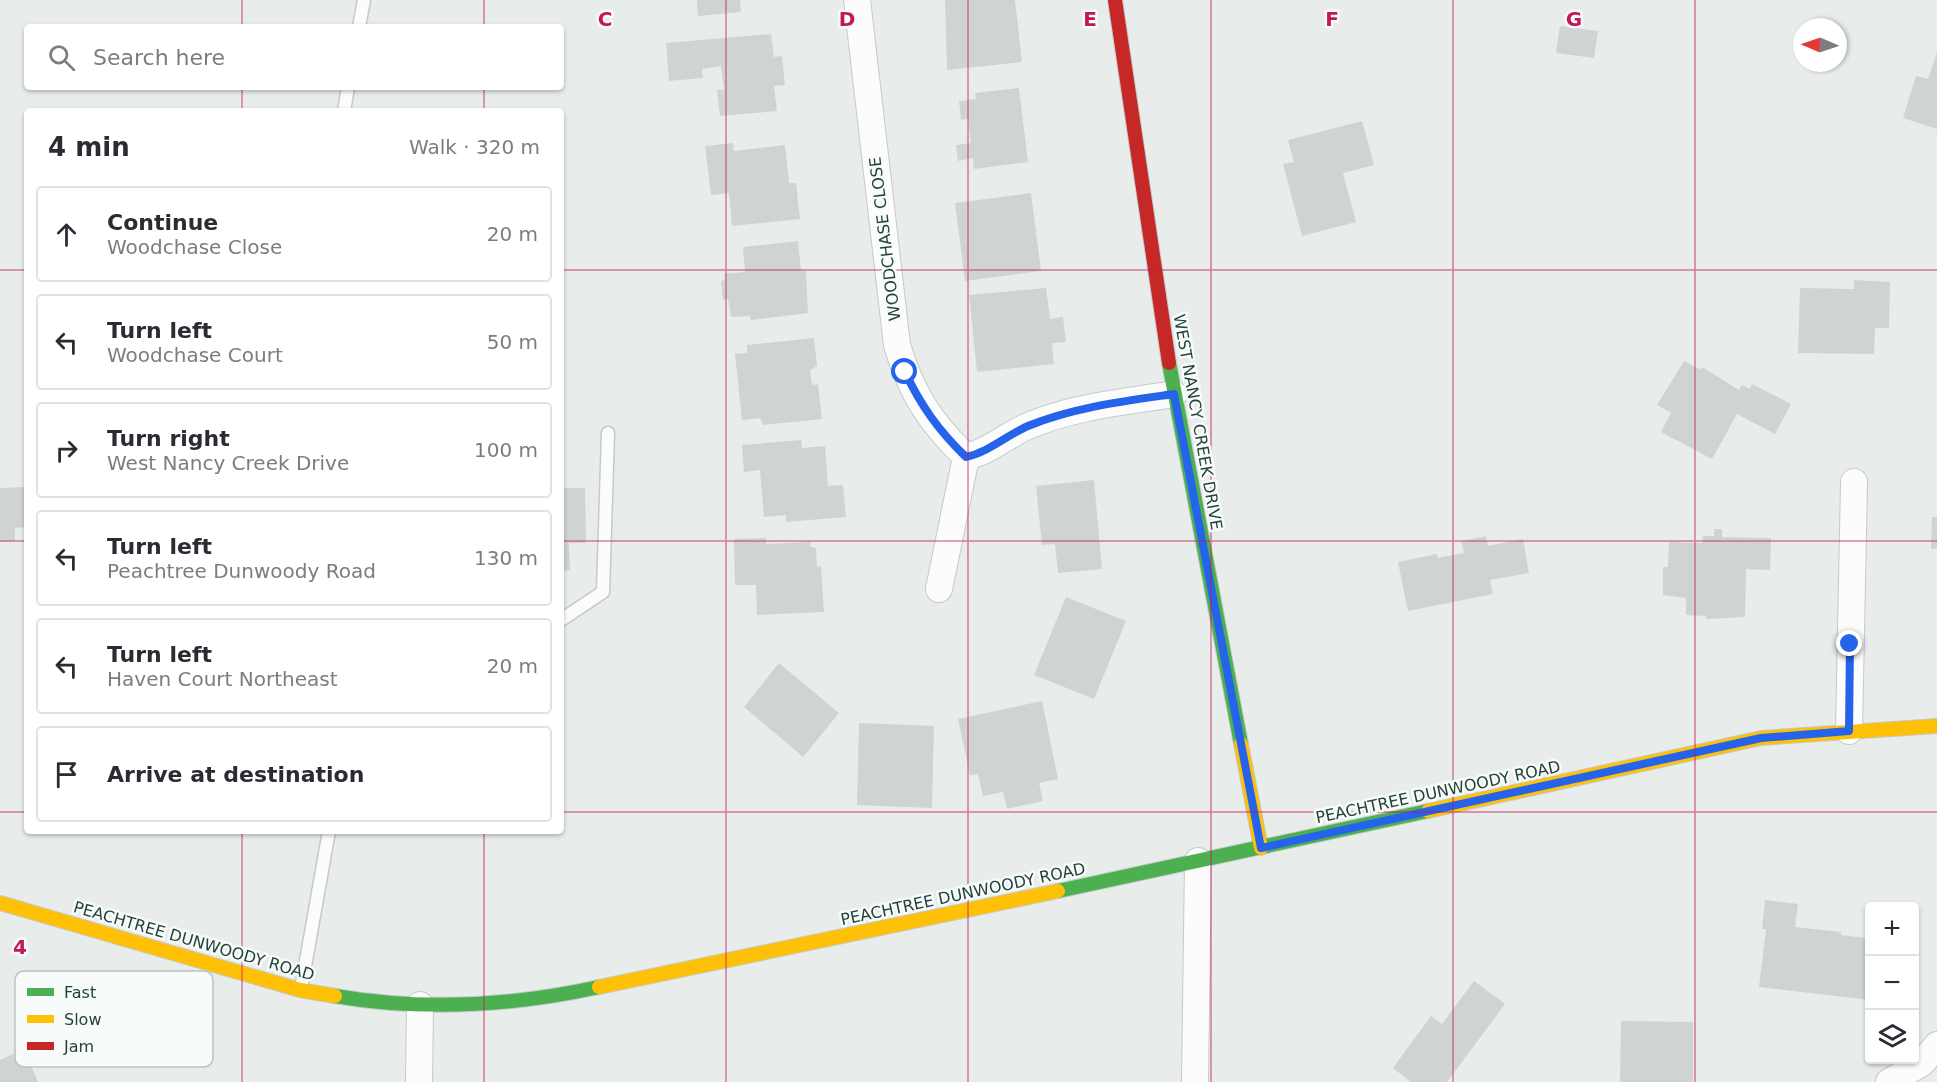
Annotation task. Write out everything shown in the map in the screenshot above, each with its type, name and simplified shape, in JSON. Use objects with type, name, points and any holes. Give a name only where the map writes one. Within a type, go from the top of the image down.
[{"type":"main road","name":"WEST NANCY CREEK DRIVE","points":[[1115,0],[1174,394],[1261,848]]},
{"type":"main road","name":"PEACHTREE DUNWOODY ROAD","points":[[0,903],[300,990],[376,1003],[453,1006],[563,995],[1261,848],[1761,738],[1937,726]]},
{"type":"street","name":"WOODCHASE CLOSE","points":[[857,0],[897,345],[905,372],[920,404],[938,430],[966,457]]},
{"type":"street","points":[[939,590],[966,457],[976,455],[1027,426],[1069,411],[1174,394]]},
{"type":"street","points":[[1849,731],[1854,482]]},
{"type":"street","points":[[1195,1082],[1198,861]]},
{"type":"street","points":[[419,1082],[420,1005]]},
{"type":"street","points":[[1889,1082],[1922,1063],[1937,1045]]},
{"type":"lane","points":[[360,24],[364,0]]},
{"type":"lane","points":[[344,108],[348,90]]},
{"type":"lane","points":[[564,618],[603,592],[608,433]]},
{"type":"lane","points":[[300,990],[328,834]]},
{"type":"building","points":[[697,0],[740,0],[741,12],[698,16]]},
{"type":"building","points":[[945,0],[1015,0],[1022,62],[947,70]]},
{"type":"building","points":[[1560,26],[1598,31],[1594,58],[1556,53]]},
{"type":"building","points":[[771,34],[774,57],[782,56],[785,85],[774,86],[777,111],[720,116],[717,90],[724,90],[721,66],[702,69],[703,78],[669,81],[666,43]]},
{"type":"building","points":[[1937,52],[1937,129],[1903,118],[1916,76],[1928,79]]},
{"type":"building","points":[[1019,88],[1028,162],[974,169],[973,158],[958,161],[956,145],[971,143],[968,119],[961,120],[959,101],[976,99],[975,93]]},
{"type":"building","points":[[1362,121],[1374,165],[1343,173],[1356,222],[1302,236],[1283,164],[1294,162],[1288,140]]},
{"type":"building","points":[[733,143],[734,151],[785,145],[789,183],[796,183],[800,219],[732,226],[729,193],[711,195],[705,146]]},
{"type":"building","points":[[1031,193],[1041,271],[965,281],[955,203]]},
{"type":"building","points":[[798,241],[801,271],[806,271],[808,313],[751,320],[750,316],[731,317],[728,299],[723,300],[721,282],[725,279],[724,274],[745,272],[743,247]]},
{"type":"building","points":[[1854,280],[1890,282],[1889,328],[1875,328],[1874,354],[1798,353],[1800,288],[1854,289]]},
{"type":"building","points":[[1046,288],[1050,319],[1063,317],[1066,342],[1052,343],[1054,364],[977,372],[969,295]]},
{"type":"building","points":[[814,338],[817,366],[810,370],[812,385],[818,384],[822,419],[763,425],[760,418],[742,420],[735,354],[747,353],[747,345]]},
{"type":"building","points":[[1684,361],[1701,370],[1702,367],[1739,390],[1742,385],[1750,389],[1752,384],[1791,404],[1775,434],[1737,414],[1712,459],[1661,432],[1671,413],[1657,405]]},
{"type":"building","points":[[801,440],[802,448],[825,446],[828,486],[843,485],[846,517],[786,522],[786,515],[764,517],[760,470],[744,472],[742,445]]},
{"type":"building","points":[[1094,480],[1102,569],[1058,573],[1055,544],[1042,545],[1036,486]]},
{"type":"building","points":[[24,487],[24,527],[15,528],[15,541],[0,542],[0,488]]},
{"type":"building","points":[[564,488],[585,488],[586,543],[569,543],[570,570],[564,571]]},
{"type":"building","points":[[1932,517],[1937,517],[1937,549],[1931,549]]},
{"type":"building","points":[[1714,529],[1722,529],[1722,537],[1771,538],[1770,570],[1746,569],[1745,617],[1706,619],[1706,616],[1686,615],[1686,598],[1663,595],[1663,567],[1668,567],[1669,542],[1702,543],[1703,536],[1714,536]]},
{"type":"building","points":[[1486,536],[1488,546],[1523,539],[1529,573],[1490,580],[1493,594],[1408,611],[1398,562],[1437,554],[1437,558],[1464,553],[1461,541]]},
{"type":"building","points":[[766,538],[766,544],[811,542],[810,546],[816,548],[817,567],[821,566],[824,612],[757,615],[756,585],[735,585],[734,539]]},
{"type":"building","points":[[1066,597],[1126,621],[1094,699],[1034,675]]},
{"type":"building","points":[[779,663],[839,713],[803,757],[744,707]]},
{"type":"building","points":[[1042,701],[1058,779],[1039,783],[1043,801],[1007,809],[1003,792],[983,796],[978,774],[970,775],[958,719]]},
{"type":"building","points":[[859,723],[934,726],[932,808],[857,805]]},
{"type":"building","points":[[1765,900],[1798,904],[1795,927],[1841,932],[1841,935],[1865,938],[1865,999],[1759,987],[1766,929],[1762,929]]},
{"type":"building","points":[[1474,981],[1505,1004],[1447,1082],[1411,1082],[1393,1068],[1431,1016],[1442,1024]]},
{"type":"building","points":[[1621,1021],[1693,1022],[1693,1082],[1620,1082]]},
{"type":"building","points":[[15,1053],[15,1067],[32,1067],[38,1082],[0,1082],[0,1060]]},
{"type":"traffic: fast","points":[[1169,363],[1241,744]]},
{"type":"traffic: fast","points":[[1058,891],[1428,811]]},
{"type":"traffic: fast","points":[[335,996],[401,1004],[467,1004],[533,999],[599,987]]},
{"type":"traffic: slow","points":[[1428,811],[1761,738],[1937,726]]},
{"type":"traffic: slow","points":[[1241,744],[1261,848]]},
{"type":"traffic: slow","points":[[599,987],[1058,891]]},
{"type":"traffic: slow","points":[[0,903],[300,990],[335,996]]},
{"type":"traffic: jam","points":[[1115,0],[1169,363]]},
{"type":"route","points":[[905,372],[920,404],[938,430],[966,457],[976,455],[1027,426],[1069,411],[1174,394],[1261,848],[1761,738],[1849,731],[1850,644]]}]
